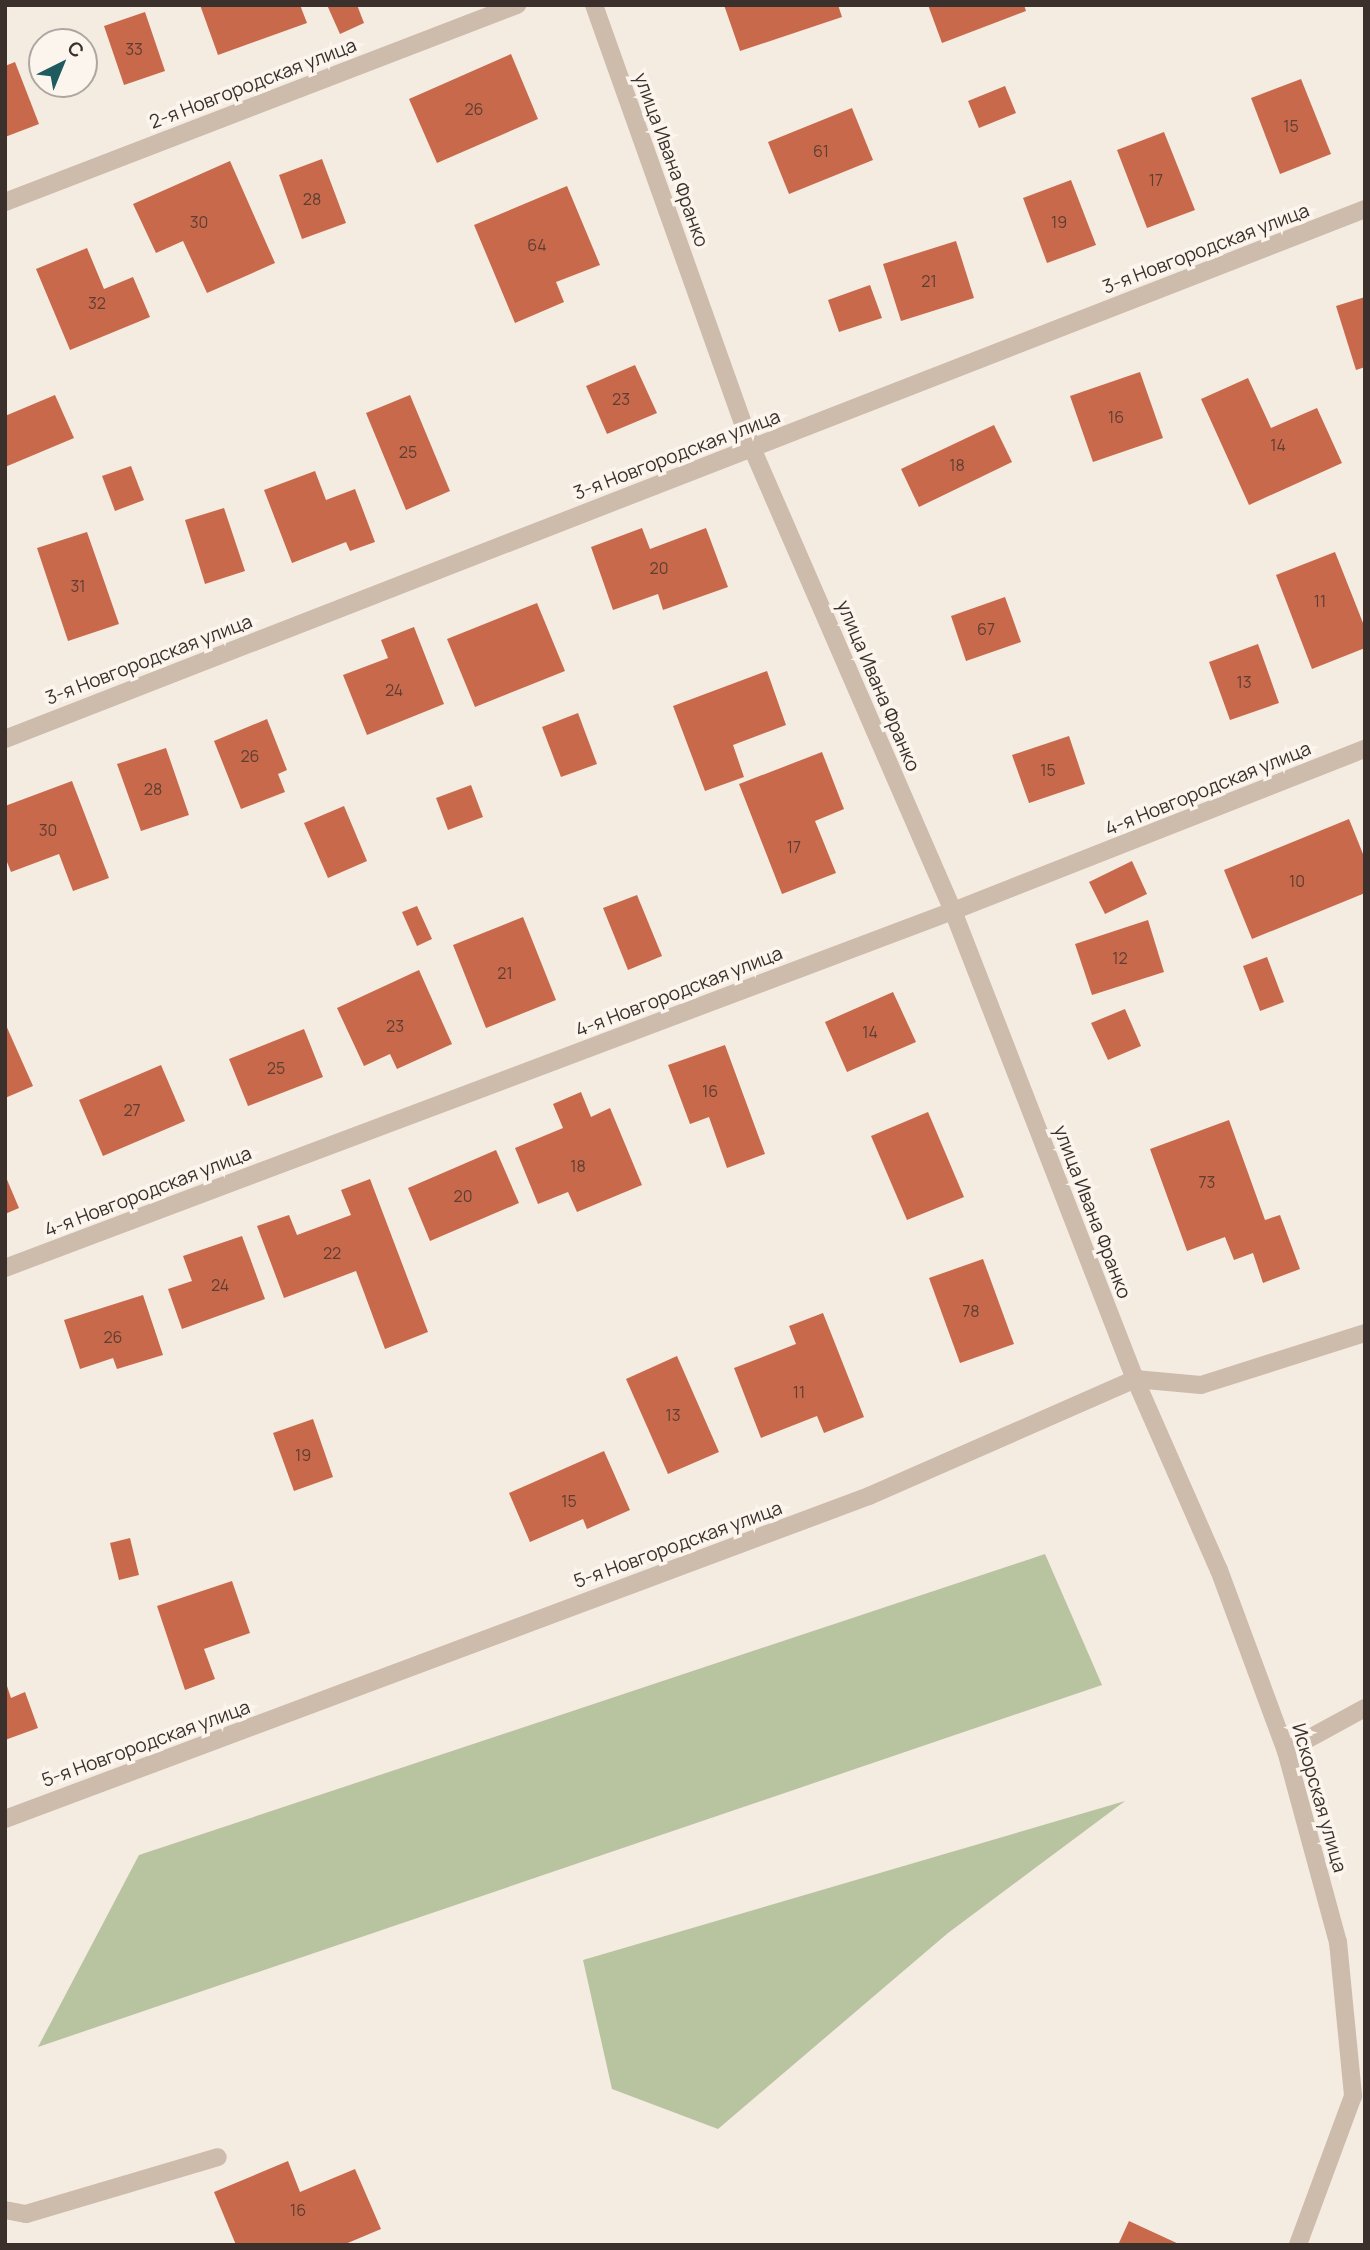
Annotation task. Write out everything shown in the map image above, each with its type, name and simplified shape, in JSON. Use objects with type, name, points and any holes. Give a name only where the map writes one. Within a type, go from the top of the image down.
[{"type":"street","name":"2-я Новгородская улица","points":[[5,202],[517,5]]},
{"type":"street","name":"улица Ивана Франко","points":[[594,5],[752,448],[953,911],[1135,1379]]},
{"type":"street","name":"3-я Новгородская улица","points":[[5,738],[1365,209]]},
{"type":"street","name":"4-я Новгородская улица","points":[[5,1268],[953,911],[1365,749]]},
{"type":"street","name":"5-я Новгородская улица","points":[[5,1819],[869,1496],[1135,1379],[1201,1385],[1365,1333]]},
{"type":"street","name":"Искорская улица","points":[[1135,1379],[1219,1570],[1286,1751],[1338,1942],[1353,2096],[1298,2245]]},
{"type":"street","points":[[1286,1751],[1365,1708]]},
{"type":"street","points":[[5,2210],[26,2214],[218,2157]]},
{"type":"green space","points":[[1045,1554],[1102,1685],[38,2047],[139,1855]]},
{"type":"green space","points":[[1125,1801],[948,1933],[718,2129],[612,2089],[583,1960]]},
{"type":"building","points":[[200,5],[300,5],[307,23],[218,55]]},
{"type":"building","points":[[327,5],[357,5],[364,23],[340,34]]},
{"type":"building","points":[[724,5],[838,5],[842,17],[740,51]]},
{"type":"building","points":[[928,5],[1024,5],[1026,11],[942,43]]},
{"type":"building","points":[[145,12],[165,71],[124,85],[104,26]]},
{"type":"building","points":[[511,54],[538,119],[437,163],[409,99]]},
{"type":"building","points":[[15,62],[39,124],[5,137],[5,66]]},
{"type":"building","points":[[1301,79],[1331,154],[1280,174],[1251,98]]},
{"type":"building","points":[[1005,86],[1016,113],[979,128],[968,101]]},
{"type":"building","points":[[852,108],[873,160],[789,194],[768,142]]},
{"type":"building","points":[[1164,132],[1195,210],[1147,228],[1117,150]]},
{"type":"building","points":[[322,159],[346,223],[302,239],[279,175]]},
{"type":"building","points":[[230,161],[275,263],[207,293],[183,241],[156,253],[133,204]]},
{"type":"building","points":[[1071,180],[1096,245],[1047,263],[1023,198]]},
{"type":"building","points":[[567,186],[600,265],[556,282],[564,302],[515,323],[474,225]]},
{"type":"building","points":[[956,241],[974,298],[901,321],[883,264]]},
{"type":"building","points":[[87,248],[104,289],[133,277],[150,317],[70,350],[36,269]]},
{"type":"building","points":[[870,285],[882,318],[839,332],[828,300]]},
{"type":"building","points":[[1365,297],[1365,367],[1356,370],[1336,306]]},
{"type":"building","points":[[635,365],[657,413],[607,434],[586,386]]},
{"type":"building","points":[[1140,372],[1163,438],[1093,462],[1070,396]]},
{"type":"building","points":[[1248,378],[1271,428],[1317,408],[1342,463],[1249,505],[1201,399]]},
{"type":"building","points":[[55,395],[74,438],[5,467],[5,416]]},
{"type":"building","points":[[410,395],[450,491],[406,510],[366,413]]},
{"type":"building","points":[[994,425],[1012,462],[919,507],[901,469]]},
{"type":"building","points":[[131,466],[144,500],[115,511],[102,476]]},
{"type":"building","points":[[315,471],[326,500],[355,489],[375,542],[350,551],[346,542],[292,563],[264,490]]},
{"type":"building","points":[[224,508],[245,571],[205,584],[185,520]]},
{"type":"building","points":[[642,528],[650,549],[706,528],[728,587],[663,610],[658,594],[613,610],[591,547]]},
{"type":"building","points":[[87,532],[119,624],[68,641],[37,548]]},
{"type":"building","points":[[1335,552],[1365,628],[1365,648],[1312,669],[1276,575]]},
{"type":"building","points":[[1005,597],[1021,642],[966,661],[951,616]]},
{"type":"building","points":[[537,603],[565,671],[475,707],[447,639]]},
{"type":"building","points":[[414,627],[444,704],[367,735],[343,675],[388,658],[381,640]]},
{"type":"building","points":[[1258,644],[1279,703],[1230,720],[1209,662]]},
{"type":"building","points":[[767,671],[786,725],[733,745],[744,777],[705,791],[673,706]]},
{"type":"building","points":[[578,713],[597,764],[561,777],[542,727]]},
{"type":"building","points":[[267,719],[287,770],[278,774],[285,792],[241,809],[214,741]]},
{"type":"building","points":[[1069,736],[1085,784],[1029,803],[1012,755]]},
{"type":"building","points":[[166,748],[189,815],[141,831],[117,764]]},
{"type":"building","points":[[822,752],[844,809],[815,821],[836,873],[782,894],[739,784]]},
{"type":"building","points":[[72,781],[109,878],[73,891],[59,854],[11,872],[5,857],[5,806]]},
{"type":"building","points":[[471,785],[483,817],[448,830],[436,798]]},
{"type":"building","points":[[344,806],[367,861],[328,878],[304,823]]},
{"type":"building","points":[[1349,819],[1365,859],[1365,893],[1252,939],[1224,870]]},
{"type":"building","points":[[1132,861],[1147,894],[1105,914],[1089,882]]},
{"type":"building","points":[[637,895],[662,956],[628,970],[603,908]]},
{"type":"building","points":[[417,906],[432,939],[417,946],[402,912]]},
{"type":"building","points":[[523,917],[556,1000],[486,1028],[453,945]]},
{"type":"building","points":[[1148,920],[1164,972],[1092,995],[1075,944]]},
{"type":"building","points":[[1267,957],[1284,1002],[1260,1011],[1243,966]]},
{"type":"building","points":[[419,970],[452,1044],[397,1069],[390,1054],[364,1066],[337,1008]]},
{"type":"building","points":[[893,992],[916,1042],[847,1072],[825,1022]]},
{"type":"building","points":[[1125,1009],[1141,1046],[1108,1060],[1091,1023]]},
{"type":"building","points":[[5,1023],[33,1086],[5,1098]]},
{"type":"building","points":[[304,1029],[323,1077],[248,1106],[229,1059]]},
{"type":"building","points":[[725,1045],[765,1154],[727,1168],[709,1117],[690,1124],[668,1065]]},
{"type":"building","points":[[161,1065],[185,1121],[103,1156],[79,1100]]},
{"type":"building","points":[[581,1092],[591,1117],[610,1108],[642,1185],[577,1212],[568,1192],[538,1204],[515,1148],[563,1128],[553,1104]]},
{"type":"building","points":[[928,1112],[964,1197],[907,1220],[871,1136]]},
{"type":"building","points":[[1229,1120],[1265,1220],[1280,1215],[1300,1269],[1263,1283],[1253,1253],[1234,1260],[1225,1237],[1187,1251],[1150,1149]]},
{"type":"building","points":[[496,1150],[519,1203],[430,1241],[408,1188]]},
{"type":"building","points":[[5,1175],[19,1208],[5,1214]]},
{"type":"building","points":[[370,1179],[428,1332],[385,1349],[356,1271],[284,1298],[257,1226],[289,1215],[297,1235],[351,1215],[341,1190]]},
{"type":"building","points":[[242,1236],[265,1299],[182,1329],[168,1289],[192,1281],[183,1256]]},
{"type":"building","points":[[983,1259],[1014,1344],[960,1363],[929,1278]]},
{"type":"building","points":[[143,1295],[163,1355],[117,1369],[113,1358],[80,1369],[64,1320]]},
{"type":"building","points":[[823,1313],[864,1417],[824,1433],[817,1416],[761,1438],[734,1368],[796,1344],[789,1326]]},
{"type":"building","points":[[677,1356],[719,1452],[668,1474],[626,1379]]},
{"type":"building","points":[[313,1419],[333,1477],[294,1491],[273,1433]]},
{"type":"building","points":[[604,1451],[630,1510],[587,1529],[583,1519],[530,1542],[509,1493]]},
{"type":"building","points":[[130,1538],[139,1575],[119,1580],[110,1543]]},
{"type":"building","points":[[232,1581],[250,1633],[204,1649],[215,1679],[185,1690],[157,1606]]},
{"type":"building","points":[[6,1683],[11,1698],[25,1692],[38,1728],[5,1740]]},
{"type":"building","points":[[288,2161],[300,2192],[355,2169],[381,2229],[343,2245],[236,2245],[214,2192]]},
{"type":"building","points":[[1129,2221],[1181,2245],[1118,2245]]}]
